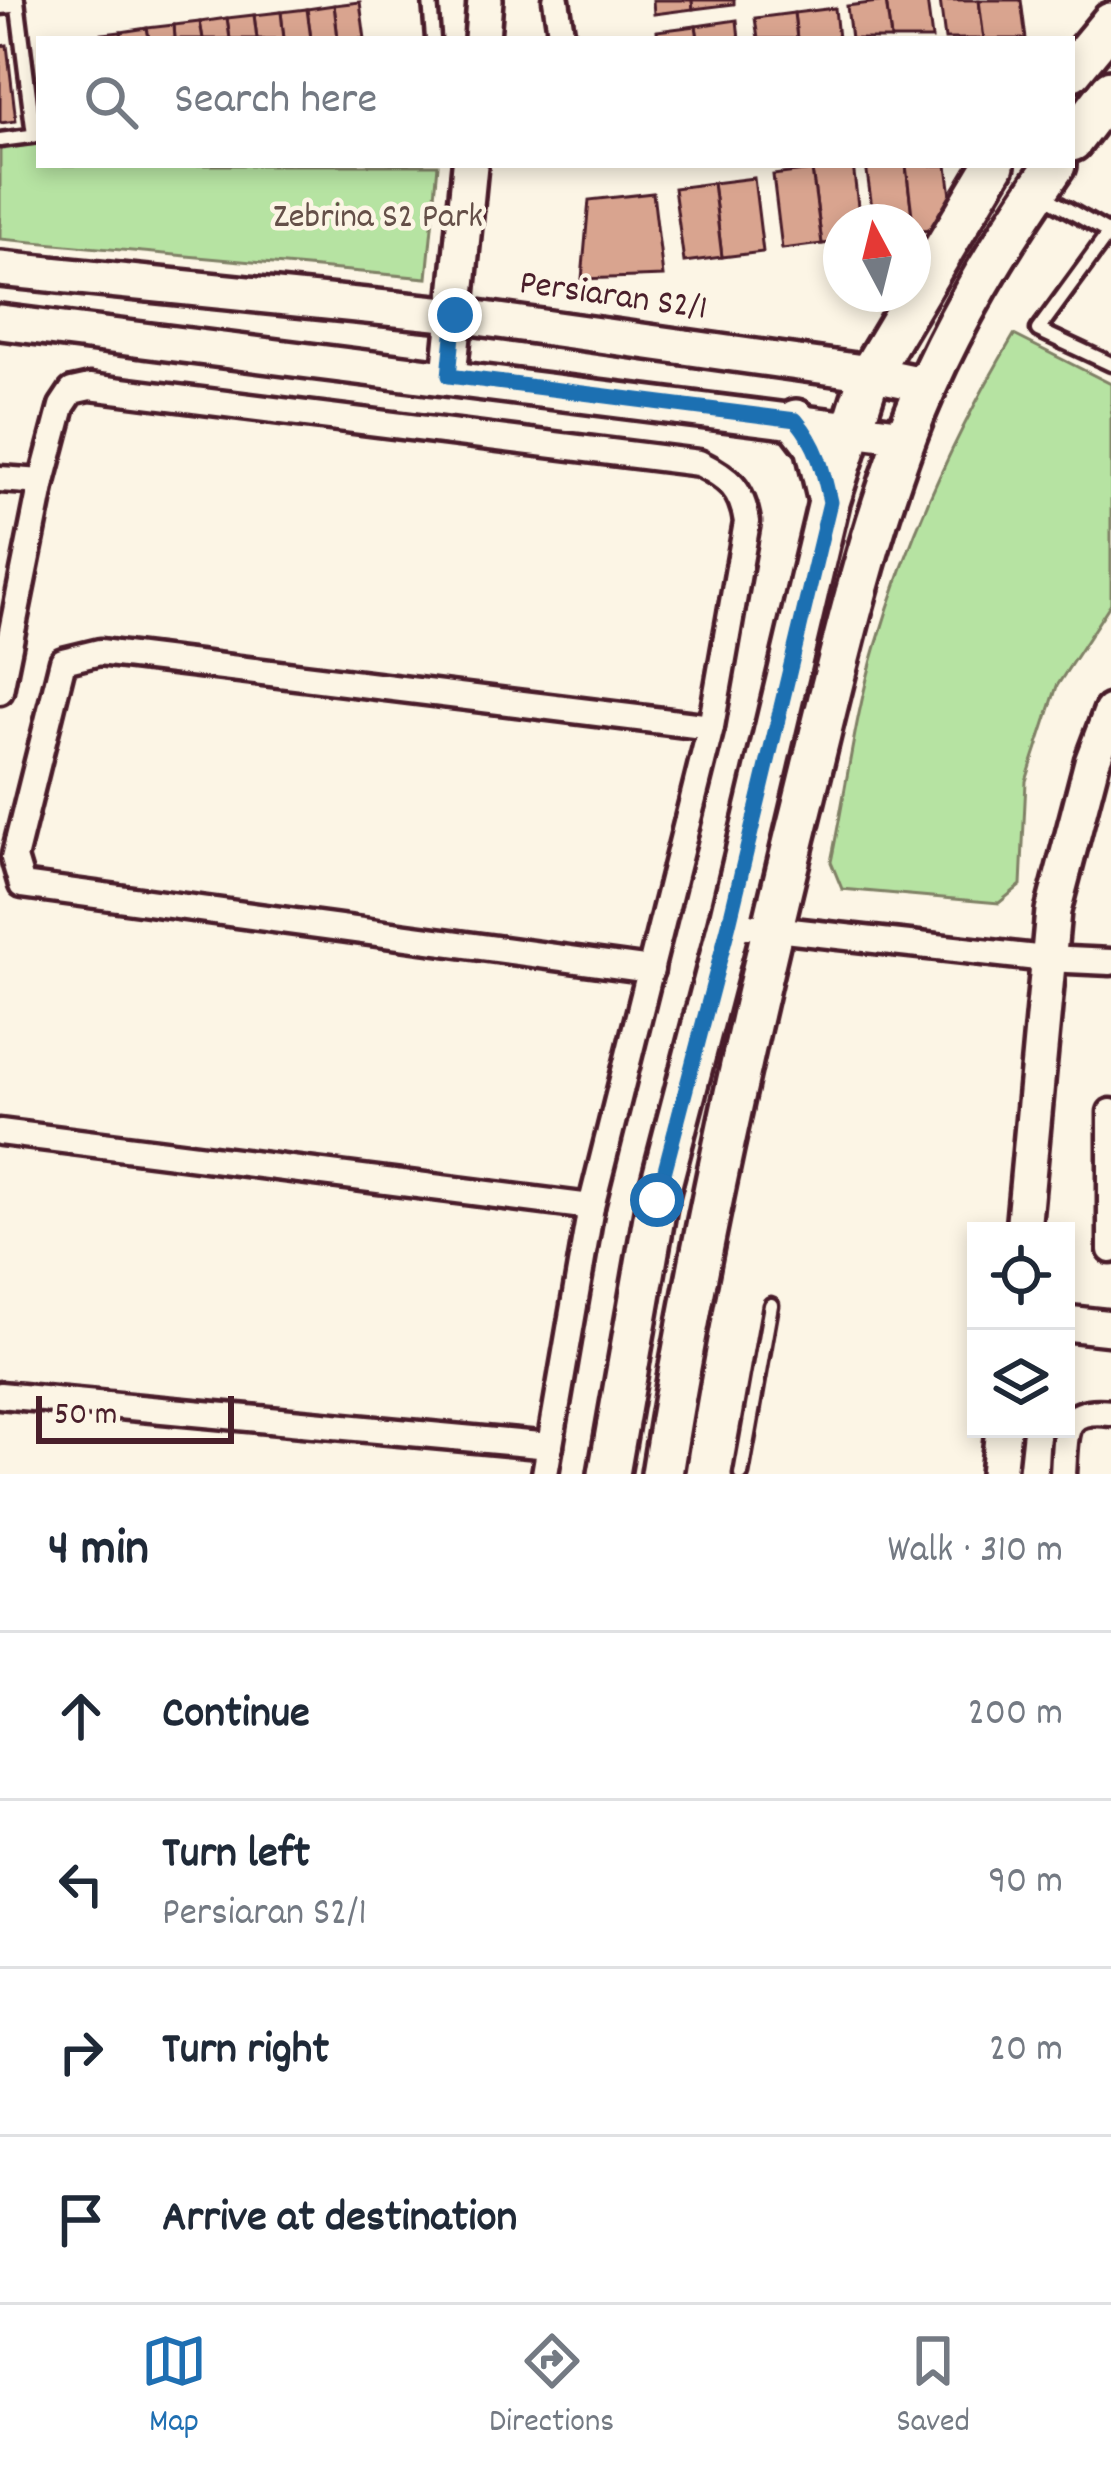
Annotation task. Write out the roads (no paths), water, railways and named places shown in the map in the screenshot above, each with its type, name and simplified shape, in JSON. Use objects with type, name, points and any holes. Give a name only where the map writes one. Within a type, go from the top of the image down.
[{"type":"main road","points":[[1075,66],[1111,23]]},
{"type":"main road","points":[[609,1474],[657,1200],[852,427],[871,373],[992,168]]},
{"type":"main road","points":[[662,1474],[683,1342],[750,1017],[839,659],[906,436],[927,386],[991,262],[1046,178]]},
{"type":"main road","points":[[796,420],[816,446],[830,502]]},
{"type":"street","points":[[0,2],[14,0]]},
{"type":"street","points":[[482,36],[485,0]]},
{"type":"street","points":[[556,0],[562,36]]},
{"type":"street","points":[[449,376],[470,168]]},
{"type":"street","name":"Persiaran S2/1","points":[[0,269],[455,315],[871,373],[927,386]]},
{"type":"street","points":[[0,322],[906,436]]},
{"type":"street","points":[[0,691],[62,406],[72,392],[90,386],[699,463],[727,477],[743,497],[747,522],[711,727],[591,1207],[545,1474]]},
{"type":"street","points":[[0,479],[42,482]]},
{"type":"street","points":[[651,970],[22,885],[14,858],[63,661],[100,652],[711,727]]},
{"type":"street","points":[[1024,1222],[1046,959],[1074,826],[1111,712]]},
{"type":"street","points":[[729,924],[1111,962]]},
{"type":"street","points":[[1110,1124],[1111,1250]]},
{"type":"street","points":[[0,1132],[591,1207]]},
{"type":"street","points":[[1075,1324],[1111,1328]]},
{"type":"street","points":[[0,1395],[550,1446]]},
{"type":"street","points":[[1063,1474],[1072,1418],[1081,1412],[1105,1412]]},
{"type":"street","points":[[998,1474],[1002,1438]]},
{"type":"lane","points":[[0,140],[36,135],[14,0]]},
{"type":"lane","points":[[430,0],[433,36]]},
{"type":"lane","points":[[1046,178],[1110,232],[1038,330],[1111,364]]},
{"type":"lane","points":[[741,1474],[771,1305]]},
{"type":"park label","name":"Zebrina S2 Park","points":[[378,219]]}]
